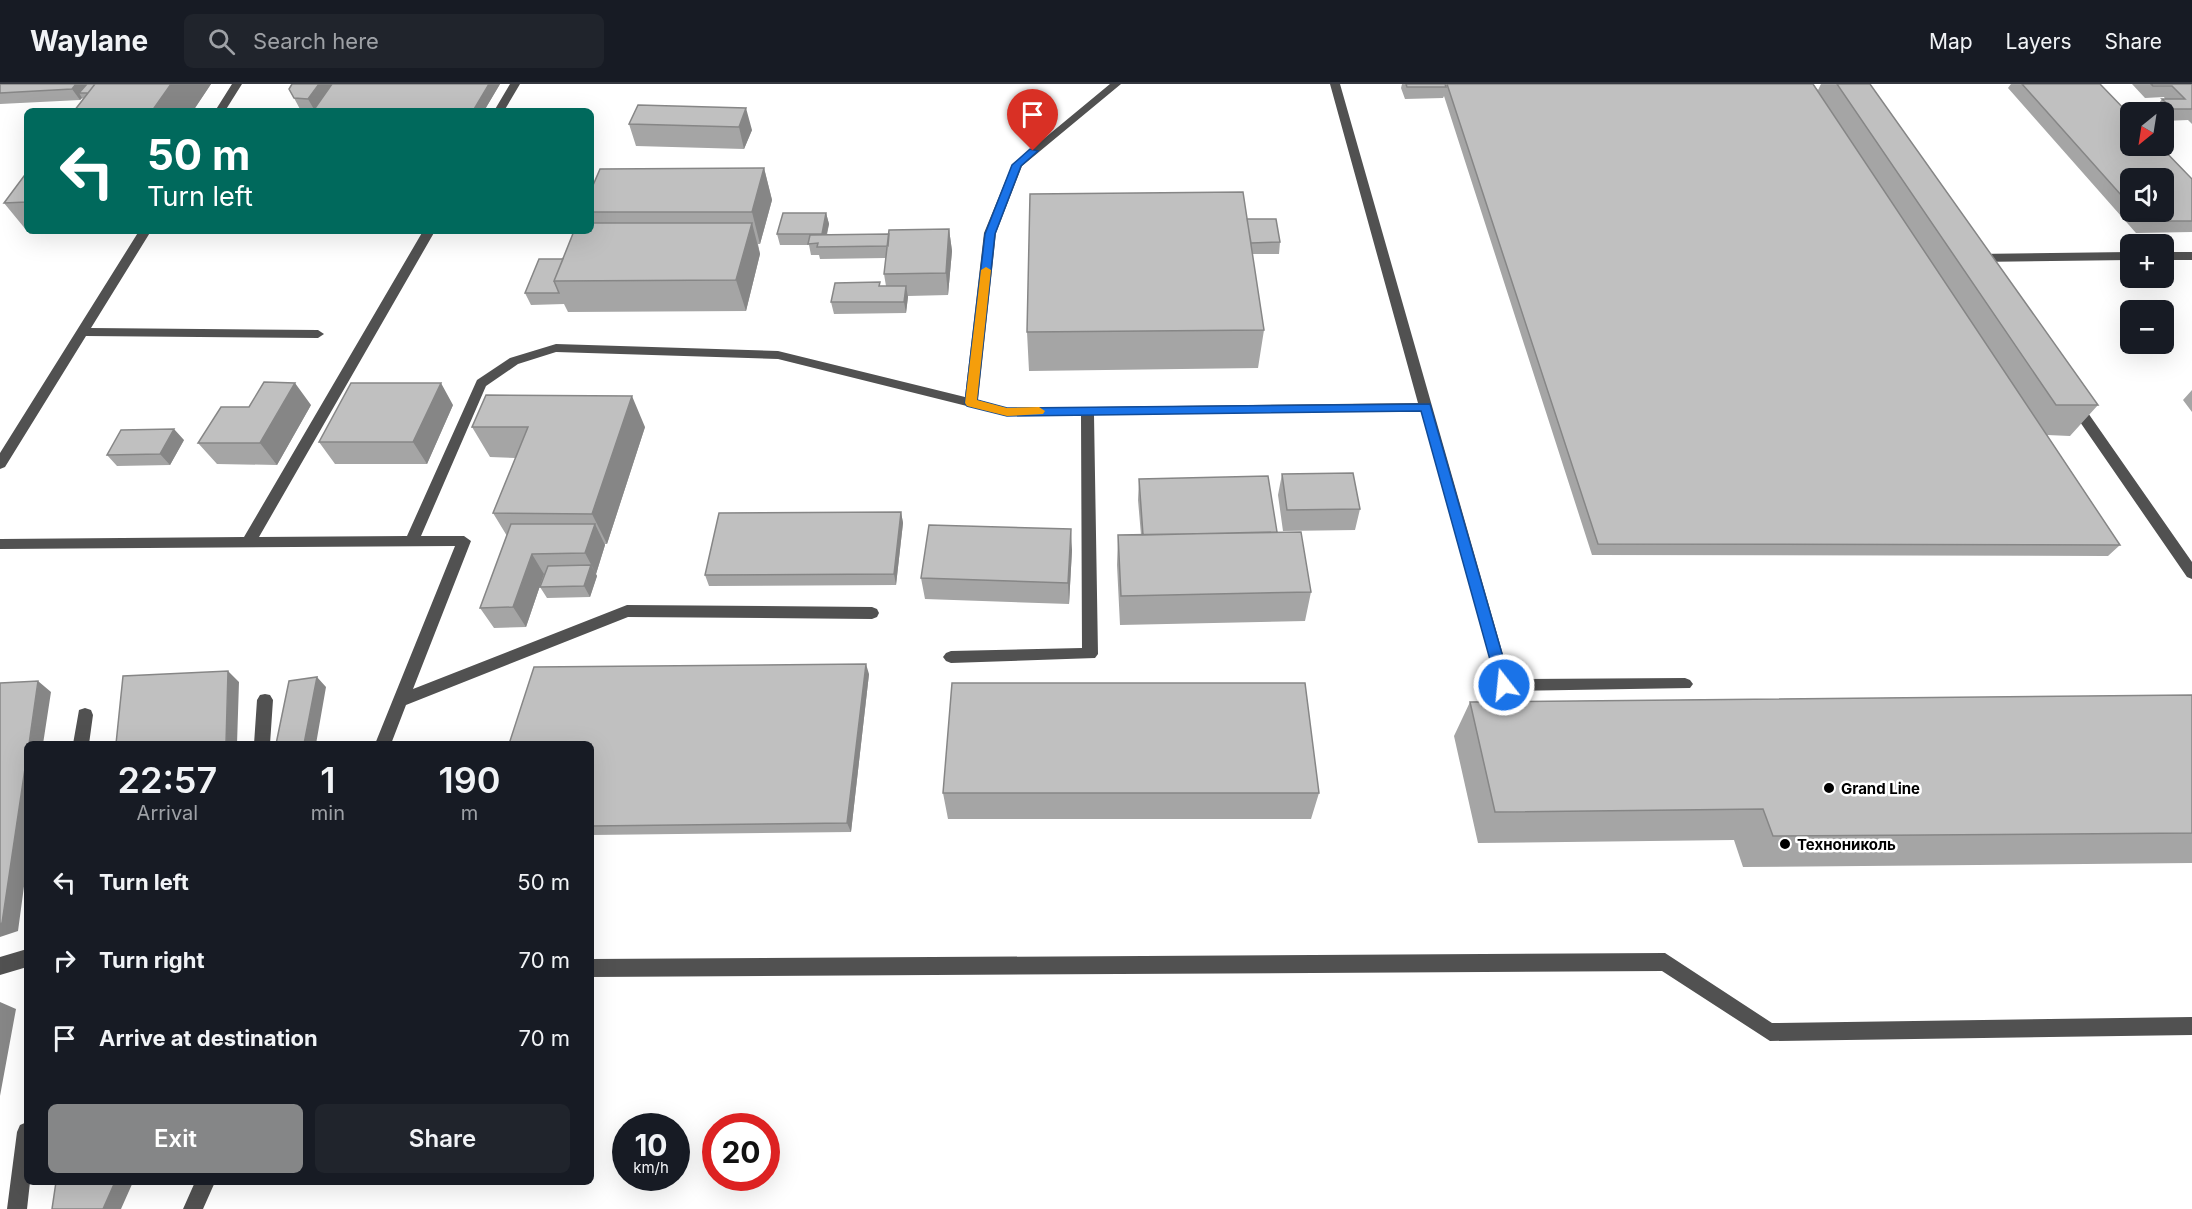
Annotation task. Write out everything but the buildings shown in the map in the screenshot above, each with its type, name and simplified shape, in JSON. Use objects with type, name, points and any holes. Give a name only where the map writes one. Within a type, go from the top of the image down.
[{"type":"street","points":[[222,108],[237,84]]},
{"type":"street","points":[[501,108],[515,84]]},
{"type":"street","points":[[971,403],[990,234],[1017,165],[1116,84]]},
{"type":"street","points":[[1335,84],[1504,685],[1685,684]]},
{"type":"street","points":[[0,464],[143,234]]},
{"type":"street","points":[[248,543],[427,234]]},
{"type":"street","points":[[1975,258],[2120,256]]},
{"type":"street","points":[[2174,256],[2192,256]]},
{"type":"street","points":[[82,332],[318,334]]},
{"type":"street","points":[[412,541],[481,383],[514,361],[556,348],[778,355],[1007,412],[1426,407]]},
{"type":"street","points":[[2070,396],[2192,573]]},
{"type":"street","points":[[951,657],[1089,654],[1087,411]]},
{"type":"street","points":[[0,544],[464,541],[384,741]]},
{"type":"street","points":[[400,701],[627,611],[872,613]]},
{"type":"street","points":[[262,741],[265,700]]},
{"type":"street","points":[[81,741],[85,715]]},
{"type":"street","points":[[0,966],[24,959]]},
{"type":"street","points":[[594,968],[1665,963],[1770,1032],[2192,1026]]},
{"type":"street","points":[[16,1209],[24,1153]]},
{"type":"street","points":[[193,1209],[203,1185]]},
{"type":"slow traffic","points":[[986,270],[971,403],[1007,412],[1039,411]]},
{"type":"place","name":"Grand Line","points":[[1829,788]]},
{"type":"place","name":"Технониколь","points":[[1785,844]]},
{"type":"route","points":[[1033,151],[1017,165],[990,234],[971,403],[1007,412],[1426,407],[1504,685]]}]
